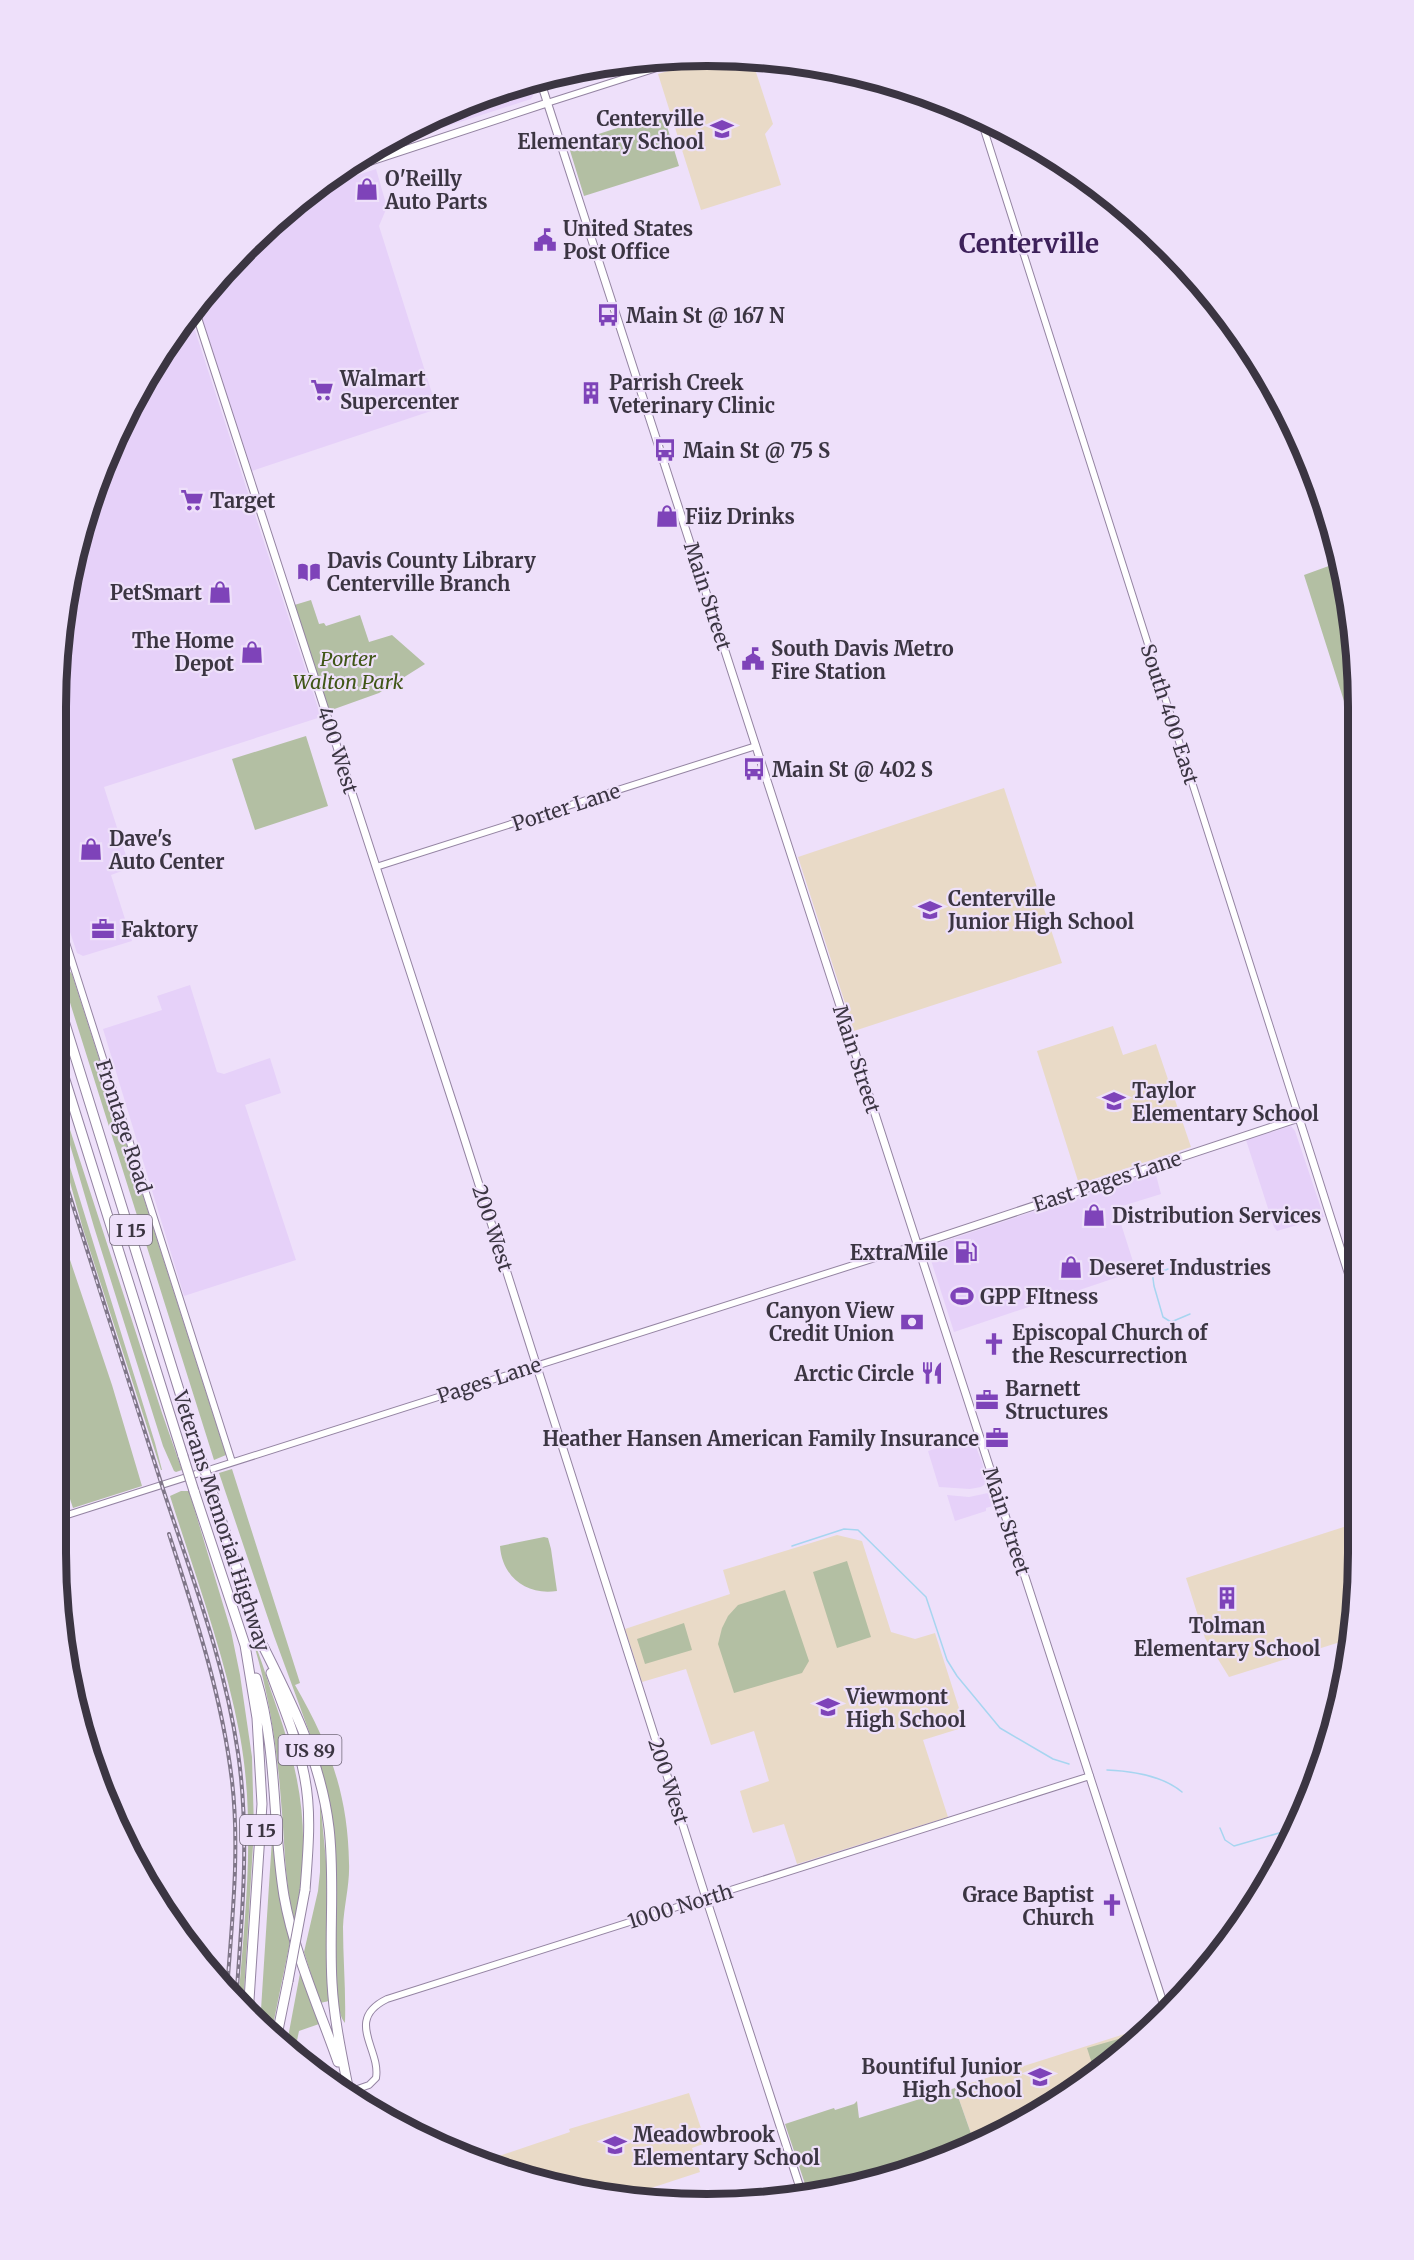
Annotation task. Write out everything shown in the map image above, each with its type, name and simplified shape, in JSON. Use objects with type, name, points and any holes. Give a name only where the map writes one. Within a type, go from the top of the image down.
[{"type":"highway","name":"Veterans Memorial Highway","points":[[66,1027],[198,1451],[258,1636],[298,1749],[304,1777],[309,1815],[305,1890],[278,2029]]},
{"type":"highway","name":"Veterans Memorial Highway","points":[[66,1082],[194,1491],[245,1645],[257,1718],[262,1804],[249,2001]]},
{"type":"highway","name":"US 89","points":[[258,1636],[290,1698],[310,1749],[324,1801],[329,1828],[332,1873],[332,1984],[338,2036],[347,2083]]},
{"type":"highway","name":"US 89","points":[[245,1645],[257,1682],[268,1731],[281,1873],[290,1922],[345,2082]]},
{"type":"main road","name":"Main Street","points":[[543,88],[1163,2003]]},
{"type":"main road","points":[[373,160],[548,103]]},
{"type":"main road","name":"400 West","points":[[198,317],[460,1125]]},
{"type":"main road","points":[[1299,1118],[1348,1272]]},
{"type":"main road","name":"East Pages Lane","points":[[916,1245],[1299,1118]]},
{"type":"main road","name":"200 West","points":[[460,1125],[800,2187]]},
{"type":"street","points":[[548,103],[659,68]]},
{"type":"street","name":"South 400 East","points":[[984,129],[1299,1118]]},
{"type":"street","name":"Porter Lane","points":[[376,867],[756,746]]},
{"type":"street","name":"Frontage Road","points":[[66,943],[232,1462]]},
{"type":"street","name":"Pages Lane","points":[[66,1515],[916,1245]]},
{"type":"street","name":"1000 North","points":[[356,2089],[369,2085],[376,2078],[377,2070],[367,2038],[366,2026],[371,2011],[383,2001],[1090,1776]]},
{"type":"shaded area","name":"Centerville Elementary School","points":[[683,67],[754,68],[773,124],[765,134],[781,185],[701,210],[658,74]]},
{"type":"shaded area","points":[[534,90],[531,99],[414,137],[462,115]]},
{"type":"shaded area","points":[[376,169],[387,207],[379,226],[437,409],[252,471],[201,314],[225,284],[284,225],[343,180]]},
{"type":"shaded area","points":[[193,324],[321,717],[104,787],[130,868],[111,875],[132,941],[83,956],[77,953],[66,920],[66,707],[71,623],[78,582],[100,501],[132,423],[152,386]]},
{"type":"shaded area","name":"Centerville Junior High School","points":[[1004,788],[1062,963],[854,1031],[798,857]]},
{"type":"shaded area","points":[[190,985],[217,1072],[224,1074],[270,1058],[281,1093],[245,1105],[296,1260],[184,1296],[103,1029],[162,1010],[157,996]]},
{"type":"shaded area","name":"Taylor Elementary School","points":[[1113,1026],[1123,1055],[1156,1044],[1191,1147],[1079,1184],[1037,1051]]},
{"type":"shaded area","points":[[1291,1126],[1295,1131],[1324,1217],[1277,1231],[1246,1140]]},
{"type":"shaded area","points":[[1155,1171],[1161,1194],[1116,1208],[1136,1271],[954,1332],[928,1251],[930,1246]]},
{"type":"shaded area","points":[[972,1437],[987,1483],[970,1489],[939,1487],[928,1451]]},
{"type":"shaded area","points":[[988,1493],[992,1495],[996,1505],[986,1508],[986,1511],[955,1521],[947,1495],[969,1497]]},
{"type":"shaded area","points":[[1348,1526],[1347,1595],[1342,1641],[1229,1677],[1205,1638],[1186,1578]]},
{"type":"shaded area","name":"Viewmont High School","points":[[837,1535],[862,1541],[891,1632],[915,1639],[935,1633],[965,1727],[923,1740],[948,1817],[797,1864],[784,1824],[753,1833],[751,1828],[740,1791],[769,1781],[754,1731],[711,1745],[686,1669],[642,1682],[625,1629],[730,1594],[723,1570]]},
{"type":"shaded area","name":"Bountiful Junior High School","points":[[1134,2031],[1097,2062],[1063,2086],[991,2128],[972,2136],[955,2088]]},
{"type":"shaded area","name":"Meadowbrook Elementary School","points":[[689,2093],[706,2143],[692,2148],[700,2172],[642,2191],[582,2182],[494,2157],[570,2132],[569,2129]]},
{"type":"green space","points":[[663,113],[679,166],[584,196],[568,144]]},
{"type":"green space","points":[[1332,565],[1343,623],[1348,714],[1304,575]]},
{"type":"green space","name":"Porter Walton Park","points":[[311,600],[319,624],[324,623],[326,626],[360,615],[369,642],[392,635],[425,664],[379,693],[326,712],[291,606]]},
{"type":"green space","points":[[306,736],[328,806],[255,830],[232,759]]},
{"type":"green space","points":[[66,965],[72,974],[226,1455],[214,1460],[66,990]]},
{"type":"green space","points":[[66,1117],[182,1470],[174,1471],[163,1446],[66,1131]]},
{"type":"green space","points":[[66,1154],[162,1470],[161,1470],[83,1229],[66,1168]]},
{"type":"green space","points":[[66,1248],[112,1385],[142,1486],[73,1508],[66,1487]]},
{"type":"green space","points":[[232,1469],[300,1683],[295,1685],[327,1749],[345,1814],[349,1879],[343,1927],[345,2023],[340,2012],[335,1970],[335,1854],[328,1803],[330,1802],[311,1737],[219,1473]]},
{"type":"green space","points":[[181,1491],[189,1491],[231,1631],[240,1675],[252,1757],[254,1829],[244,1996],[239,1991],[248,1870],[245,1769],[226,1675],[170,1496]]},
{"type":"green space","points":[[548,1538],[551,1549],[557,1591],[546,1592],[526,1587],[511,1575],[502,1557],[500,1546]]},
{"type":"green space","points":[[847,1561],[871,1637],[837,1648],[813,1572]]},
{"type":"green space","points":[[785,1590],[809,1661],[802,1673],[734,1693],[718,1644],[722,1628],[728,1616],[738,1605]]},
{"type":"green space","points":[[684,1623],[692,1650],[645,1664],[637,1639]]},
{"type":"green space","points":[[251,1635],[290,1750],[301,1805],[303,1860],[294,1922],[287,1876],[274,1738],[267,1696]]},
{"type":"green space","points":[[320,1799],[326,1861],[329,2001],[320,2003],[304,1952],[320,1872]]},
{"type":"green space","points":[[273,1823],[291,1937],[273,2025],[261,2013]]},
{"type":"green space","points":[[301,1968],[319,2024],[299,2031],[296,2045],[288,2038]]},
{"type":"green space","points":[[1129,2036],[1092,2065],[1087,2048]]},
{"type":"green space","points":[[955,2088],[972,2136],[913,2160],[873,2172],[806,2186],[785,2124],[854,2104],[857,2101],[859,2118]]},
{"type":"waterway","points":[[1136,1271],[1168,1269]]},
{"type":"waterway","points":[[1152,1271],[1163,1317],[1171,1322],[1190,1314]]},
{"type":"waterway","points":[[792,1546],[844,1529],[858,1530],[926,1597],[947,1660],[957,1676],[1000,1728],[1053,1759],[1069,1764]]},
{"type":"waterway","points":[[1107,1770],[1146,1775],[1166,1782],[1182,1792]]},
{"type":"waterway","points":[[1220,1828],[1225,1840],[1234,1846],[1284,1831]]},
{"type":"railway","points":[[66,1184],[207,1621],[225,1686],[238,1753],[244,1815],[242,1908],[237,1988]]},
{"type":"railway","points":[[169,1534],[215,1687],[232,1781],[235,1859],[228,1979]]},
{"type":"place","name":"Centerville Elementary School","points":[[722,129]]},
{"type":"place","name":"O'Reilly Auto Parts","points":[[367,189]]},
{"type":"place","name":"United States Post Office","points":[[545,240]]},
{"type":"place","name":"Main St @ 167 N","points":[[608,315]]},
{"type":"place","name":"Walmart Supercenter","points":[[322,390]]},
{"type":"place","name":"Parrish Creek Veterinary Clinic","points":[[591,393]]},
{"type":"place","name":"Main St @ 75 S","points":[[665,450]]},
{"type":"place","name":"Target","points":[[192,500]]},
{"type":"place","name":"Fiiz Drinks","points":[[667,516]]},
{"type":"place","name":"Davis County Library Centerville Branch","points":[[309,572]]},
{"type":"place","name":"PetSmart","points":[[220,592]]},
{"type":"place","name":"The Home Depot","points":[[252,652]]},
{"type":"place","name":"South Davis Metro Fire Station","points":[[753,659]]},
{"type":"place","name":"Main St @ 402 S","points":[[754,769]]},
{"type":"place","name":"Dave's Auto Center","points":[[91,849]]},
{"type":"place","name":"Centerville Junior High School","points":[[930,910]]},
{"type":"place","name":"Faktory","points":[[103,929]]},
{"type":"place","name":"Taylor Elementary School","points":[[1114,1101]]},
{"type":"place","name":"Distribution Services","points":[[1094,1215]]},
{"type":"place","name":"ExtraMile","points":[[966,1252]]},
{"type":"place","name":"Deseret Industries","points":[[1071,1267]]},
{"type":"place","name":"GPP FItness","points":[[962,1296]]},
{"type":"place","name":"Canyon View Credit Union","points":[[912,1322]]},
{"type":"place","name":"Episcopal Church of the Rescurrection","points":[[994,1344]]},
{"type":"place","name":"Arctic Circle","points":[[932,1373]]},
{"type":"place","name":"Barnett Structures","points":[[987,1400]]},
{"type":"place","name":"Heather Hansen American Family Insurance","points":[[997,1438]]},
{"type":"place","name":"Tolman Elementary School","points":[[1227,1598]]},
{"type":"place","name":"Viewmont High School","points":[[828,1707]]},
{"type":"place","name":"Grace Baptist Church","points":[[1112,1905]]},
{"type":"place","name":"Bountiful Junior High School","points":[[1040,2077]]},
{"type":"place","name":"Meadowbrook Elementary School","points":[[615,2145]]},
{"type":"district","name":"Centerville","points":[[1029,243]]}]
